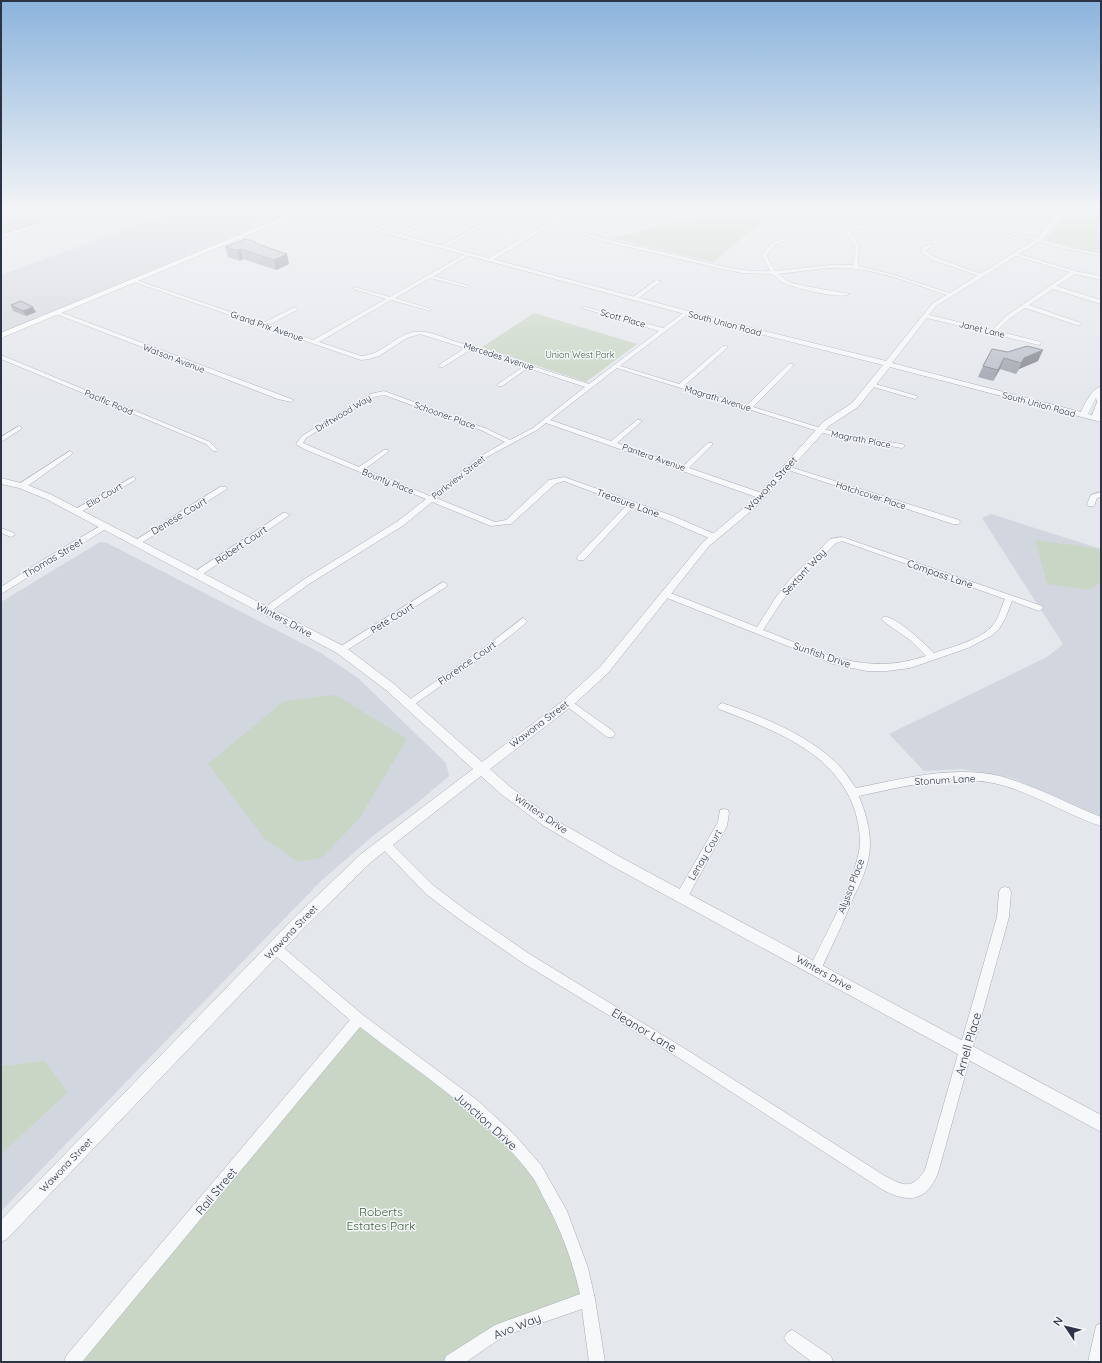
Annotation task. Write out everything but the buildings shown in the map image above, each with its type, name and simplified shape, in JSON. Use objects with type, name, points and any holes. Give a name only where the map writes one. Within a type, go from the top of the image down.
[{"type":"main road","points":[[1,336],[152,274]]},
{"type":"street","points":[[314,342],[434,274]]},
{"type":"street","name":"South Union Road","points":[[540,274],[1098,420]]},
{"type":"street","points":[[776,274],[788,283],[832,294],[847,294]]},
{"type":"street","points":[[886,274],[949,294]]},
{"type":"street","points":[[977,274],[981,275]]},
{"type":"street","points":[[994,332],[999,324],[1072,274]]},
{"type":"street","points":[[1081,274],[1101,278]]},
{"type":"street","name":"Wawona Street","points":[[1,1233],[300,922],[366,858],[568,703],[604,670],[706,544],[749,510],[826,424],[855,405],[934,305],[949,294],[981,275]]},
{"type":"street","points":[[430,276],[467,287]]},
{"type":"street","name":"Grand Prix Avenue","points":[[134,281],[355,356]]},
{"type":"street","points":[[634,299],[658,281]]},
{"type":"street","points":[[1053,287],[1101,302]]},
{"type":"street","points":[[356,288],[429,310]]},
{"type":"street","points":[[1025,306],[1079,324]]},
{"type":"street","name":"Scott Place","points":[[584,307],[663,330]]},
{"type":"street","points":[[264,325],[295,309]]},
{"type":"street","name":"Watson Avenue","points":[[58,313],[280,398],[291,400]]},
{"type":"street","name":"Parkview Street","points":[[267,610],[306,582],[384,535],[481,458],[535,429],[615,366],[686,313]]},
{"type":"street","name":"Janet Lane","points":[[925,316],[1039,343]]},
{"type":"street","name":"Mercedes Avenue","points":[[355,356],[370,358],[409,335],[420,332],[529,365],[590,386]]},
{"type":"street","points":[[441,366],[471,347]]},
{"type":"street","points":[[680,386],[725,347]]},
{"type":"street","name":"Pacific Road","points":[[1,357],[208,443],[215,450]]},
{"type":"street","points":[[500,385],[529,365]]},
{"type":"street","points":[[749,407],[791,365]]},
{"type":"street","name":"Magrath Avenue","points":[[615,366],[820,430]]},
{"type":"street","points":[[872,385],[915,397]]},
{"type":"street","points":[[1083,416],[1090,400],[1099,390]]},
{"type":"street","points":[[1098,420],[1101,402],[1099,390]]},
{"type":"street","name":"Driftwood Way","points":[[308,434],[372,395],[378,393]]},
{"type":"street","name":"Schooner Place","points":[[378,393],[384,393],[483,429],[510,442]]},
{"type":"street","name":"Pantera Avenue","points":[[546,420],[762,496]]},
{"type":"street","points":[[613,443],[639,421]]},
{"type":"street","points":[[1,440],[19,428]]},
{"type":"street","name":"Magrath Place","points":[[820,430],[866,442],[902,446]]},
{"type":"street","name":"Bounty Place","points":[[308,434],[300,441],[301,446],[489,522]]},
{"type":"street","points":[[685,468],[710,444]]},
{"type":"street","points":[[360,470],[386,451]]},
{"type":"street","points":[[22,486],[70,453]]},
{"type":"street","name":"Hatchcover Place","points":[[786,468],[956,522]]},
{"type":"street","name":"Elia Court","points":[[76,511],[133,479]]},
{"type":"street","name":"Treasure Lane","points":[[489,522],[494,524],[508,522],[552,482],[564,479],[632,504],[714,537]]},
{"type":"street","name":"Winters Drive","points":[[1,481],[22,486],[49,497],[341,650],[366,668],[409,704],[505,790],[548,822],[617,862],[816,968],[1101,1124]]},
{"type":"street","name":"Denese Court","points":[[135,542],[223,488]]},
{"type":"street","points":[[1091,504],[1094,496],[1101,494]]},
{"type":"street","points":[[581,558],[632,504]]},
{"type":"street","name":"Robert Court","points":[[197,574],[286,515]]},
{"type":"street","name":"Thomas Street","points":[[1,591],[105,527]]},
{"type":"street","points":[[1,530],[11,535]]},
{"type":"street","name":"Compass Lane","points":[[842,539],[1039,608]]},
{"type":"street","name":"Sextant Way","points":[[759,630],[779,599],[794,580],[833,542],[842,539]]},
{"type":"street","name":"Pete Court","points":[[341,650],[443,585]]},
{"type":"street","name":"Sunfish Drive","points":[[665,594],[759,630],[836,662],[867,668],[887,668],[910,665],[965,646],[988,634],[996,627],[1001,619],[1009,598]]},
{"type":"street","points":[[886,619],[913,638],[933,657]]},
{"type":"street","name":"Florence Court","points":[[409,704],[488,649],[523,621]]},
{"type":"street","points":[[568,703],[610,734]]},
{"type":"street","name":"Alyssa Place","points":[[722,707],[766,724],[808,746],[826,759],[840,772],[854,793],[865,831],[864,854],[854,885],[816,968]]},
{"type":"street","name":"Stonum Lane","points":[[854,793],[912,781],[974,777],[995,780],[1018,787],[1101,822]]},
{"type":"street","name":"Lenay Court","points":[[682,896],[724,823],[724,813]]},
{"type":"street","name":"Eleanor Lane","points":[[384,843],[430,890],[463,915],[527,959],[683,1054],[880,1181],[897,1190],[911,1193],[918,1190]]},
{"type":"street","name":"Arnell Place","points":[[918,1190],[926,1184],[931,1173],[1003,916],[1005,892]]},
{"type":"street","name":"Junction Drive","points":[[275,948],[359,1019],[472,1105],[508,1138],[536,1170],[562,1216],[581,1268],[588,1299],[597,1362]]},
{"type":"street","name":"Rail Street","points":[[72,1362],[359,1019]]},
{"type":"street","name":"Avo Way","points":[[452,1362],[500,1330],[588,1299]]},
{"type":"street","points":[[1096,1362],[1101,1331]]},
{"type":"street","points":[[792,1338],[825,1362]]},
{"type":"shaded area","points":[[5,274],[142,274],[1,332],[1,275]]},
{"type":"shaded area","points":[[991,514],[1101,549],[1101,816],[1012,778],[962,769],[924,771],[889,734],[1047,657],[1063,644],[982,518]]},
{"type":"shaded area","points":[[100,542],[107,543],[321,653],[358,678],[446,763],[449,776],[416,804],[374,835],[321,881],[1,1211],[1,602]]},
{"type":"green space","name":"Union West Park","points":[[534,313],[637,344],[586,382],[482,347]]},
{"type":"green space","points":[[1035,540],[1101,549],[1101,582],[1089,590],[1047,584]]},
{"type":"green space","points":[[336,695],[407,739],[359,819],[321,858],[298,862],[264,838],[208,764],[284,701]]},
{"type":"green space","name":"Roberts Estates Park","points":[[359,1019],[472,1105],[536,1170],[588,1299],[500,1330],[452,1362],[72,1362]]},
{"type":"green space","points":[[44,1061],[68,1092],[1,1154],[1,1066]]}]
